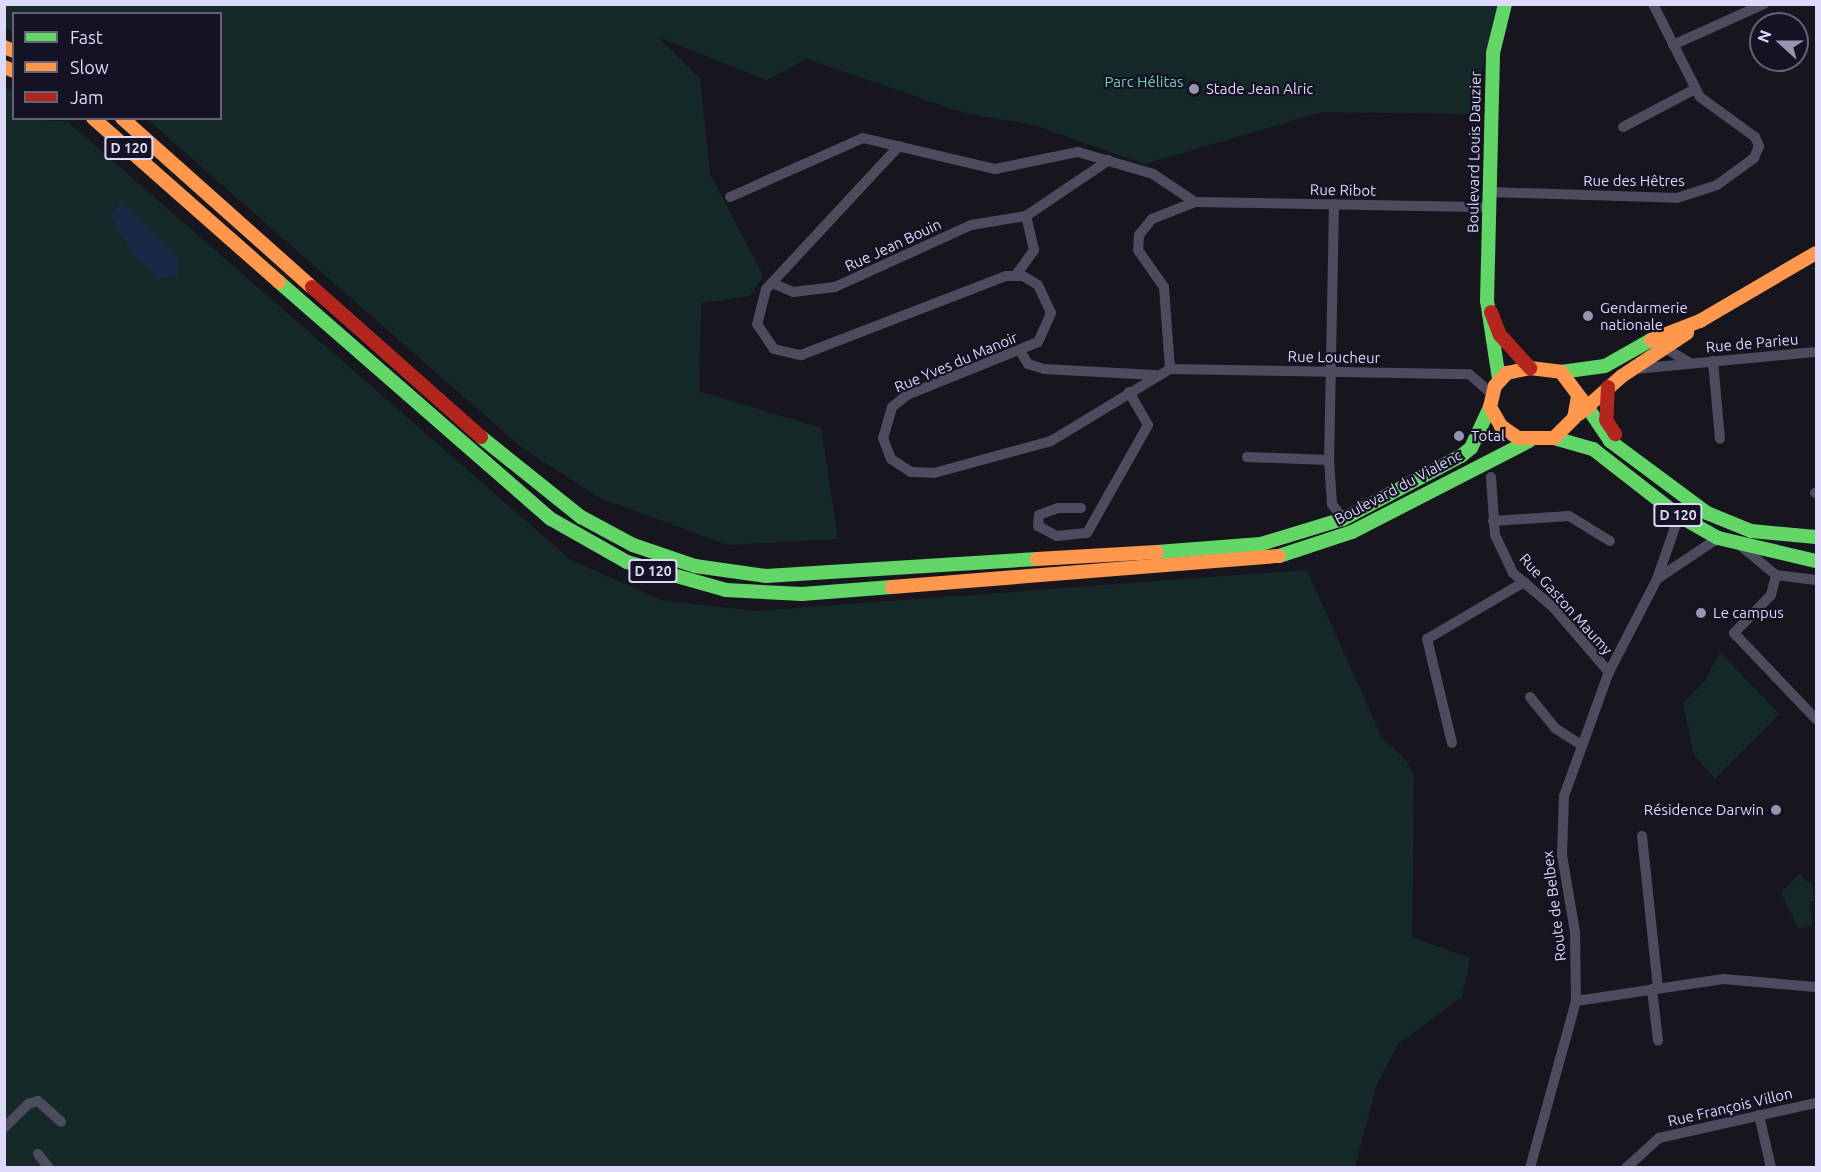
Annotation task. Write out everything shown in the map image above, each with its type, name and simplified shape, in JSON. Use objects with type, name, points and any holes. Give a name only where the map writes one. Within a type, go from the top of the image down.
[{"type":"main road","name":"Boulevard Louis Dauzier","points":[[1499,379],[1487,301],[1493,53],[1505,4]]},
{"type":"main road","name":"Boulevard du Vialenc","points":[[95,120],[551,519],[627,562],[726,590],[802,594],[1279,556],[1352,532],[1529,441]]},
{"type":"main road","name":"D 120","points":[[124,120],[518,470],[581,517],[633,545],[695,566],[766,576],[1261,544],[1343,519],[1461,456],[1471,448],[1490,407]]},
{"type":"main road","points":[[1659,344],[1608,387],[1582,402],[1574,418],[1554,438],[1529,441],[1508,433],[1490,407],[1491,393],[1499,379],[1530,368],[1561,372],[1605,366],[1659,344],[1816,253]]},
{"type":"main road","name":"Boulevard Louis Dauzier","points":[[1487,301],[1500,335],[1530,368]]},
{"type":"main road","points":[[1561,372],[1582,402]]},
{"type":"main road","points":[[1608,387],[1606,420],[1633,459]]},
{"type":"main road","name":"D 120","points":[[1582,402],[1610,441],[1707,513],[1751,531],[1816,537]]},
{"type":"main road","name":"D 120","points":[[1554,438],[1593,449],[1679,516],[1718,538],[1742,547],[1816,561]]},
{"type":"street","points":[[1623,127],[1695,89],[1653,4]]},
{"type":"street","points":[[1673,45],[1764,4]]},
{"type":"street","name":"Rue des Hêtres","points":[[1490,192],[1653,199],[1696,195],[1754,158],[1759,146],[1695,89]]},
{"type":"street","points":[[730,197],[851,139],[899,146],[995,169],[1065,152],[1109,160],[1153,174],[1195,202]]},
{"type":"street","points":[[899,146],[772,283],[758,308],[761,336],[774,349],[801,355],[1016,275],[1034,250],[1026,216],[1109,160]]},
{"type":"street","points":[[1170,369],[1164,287],[1142,260],[1137,243],[1152,219],[1195,202]]},
{"type":"street","name":"Rue Ribot","points":[[1195,202],[1490,207]]},
{"type":"street","points":[[1334,204],[1329,460],[1332,504],[1343,519]]},
{"type":"street","name":"Rue Jean Bouin","points":[[772,283],[793,292],[835,287],[971,225],[1026,216]]},
{"type":"street","name":"Rue Yves du Manoir","points":[[1016,275],[1038,285],[1050,313],[1044,334],[1020,351],[898,400],[883,427],[891,459],[911,472],[934,473],[1035,446],[1170,369]]},
{"type":"street","points":[[1659,344],[1690,363]]},
{"type":"street","points":[[1020,351],[1028,364],[1044,369],[1156,375]]},
{"type":"street","name":"Rue de Parieu","points":[[1629,370],[1816,352]]},
{"type":"street","points":[[1713,361],[1720,439]]},
{"type":"street","name":"Rue Loucheur","points":[[1170,369],[1468,374],[1491,393]]},
{"type":"street","points":[[1081,508],[1058,508],[1039,515],[1038,526],[1057,536],[1087,533],[1148,425],[1129,392]]},
{"type":"street","points":[[1247,457],[1329,460]]},
{"type":"street","name":"Rue Gaston Maumy","points":[[1491,477],[1493,521],[1502,553],[1524,582],[1610,672]]},
{"type":"street","points":[[1493,521],[1569,516],[1610,541]]},
{"type":"street","name":"Route de Belbex","points":[[1530,1167],[1576,1000],[1575,932],[1561,826],[1564,796],[1610,672],[1657,579],[1679,516]]},
{"type":"street","name":"Route de Belbex","points":[[1657,579],[1718,538]]},
{"type":"street","points":[[1742,547],[1776,575],[1816,580]]},
{"type":"street","points":[[1776,575],[1771,595],[1734,633],[1816,719]]},
{"type":"street","points":[[1452,742],[1427,639],[1524,582]]},
{"type":"street","points":[[1530,697],[1555,728],[1581,745]]},
{"type":"street","points":[[1642,836],[1658,1041]]},
{"type":"street","points":[[1576,1000],[1723,979],[1816,987]]},
{"type":"street","points":[[4,1128],[28,1104],[38,1101],[61,1122]]},
{"type":"street","name":"Rue François Villon","points":[[1626,1167],[1659,1138],[1816,1103]]},
{"type":"street","points":[[1759,1115],[1771,1167]]},
{"type":"street","points":[[38,1154],[49,1167]]},
{"type":"green space","name":"Parc Hélitas","points":[[5,4],[1497,5],[1481,74],[1480,114],[1322,112],[1145,164],[1034,125],[964,113],[807,59],[766,80],[658,37],[700,79],[710,174],[763,275],[750,296],[701,303],[699,391],[821,428],[838,539],[728,545],[600,498],[522,448],[148,120],[222,120],[222,12],[12,12],[12,31],[5,27]]},
{"type":"green space","points":[[4,88],[12,91],[12,120],[68,122],[571,560],[661,600],[755,611],[1307,570],[1382,738],[1406,760],[1414,776],[1412,937],[1470,958],[1462,997],[1398,1044],[1377,1084],[1355,1167],[5,1168]]},
{"type":"green space","points":[[1720,652],[1779,714],[1715,779],[1694,755],[1683,703],[1705,681]]},
{"type":"green space","points":[[1799,874],[1813,886],[1814,901],[1809,901],[1812,925],[1799,929],[1781,893]]},
{"type":"water","points":[[120,201],[178,259],[178,275],[161,279],[136,259],[110,216]]},
{"type":"traffic: fast","points":[[1499,379],[1487,301],[1493,53],[1505,4]]},
{"type":"traffic: fast","points":[[279,282],[551,519],[627,562],[726,590],[802,594],[892,587]]},
{"type":"traffic: fast","points":[[1561,372],[1605,366],[1651,340],[1660,345]]},
{"type":"traffic: fast","points":[[1157,552],[1261,544],[1343,519],[1461,456],[1471,448],[1490,407]]},
{"type":"traffic: fast","points":[[1588,408],[1610,441],[1707,513],[1751,531],[1816,537]]},
{"type":"traffic: fast","points":[[481,437],[581,517],[633,545],[695,566],[766,576],[1037,559]]},
{"type":"traffic: fast","points":[[1554,438],[1593,449],[1679,516],[1718,538],[1816,561]]},
{"type":"traffic: fast","points":[[1279,556],[1352,532],[1529,441]]},
{"type":"traffic: slow","points":[[4,47],[12,50]]},
{"type":"traffic: slow","points":[[4,67],[12,70]]},
{"type":"traffic: slow","points":[[95,120],[279,282]]},
{"type":"traffic: slow","points":[[124,120],[312,287]]},
{"type":"traffic: slow","points":[[1651,340],[1700,321],[1816,253]]},
{"type":"traffic: slow","points":[[1579,414],[1622,376],[1687,333]]},
{"type":"traffic: slow","points":[[1578,396],[1574,418],[1554,438],[1518,438],[1501,426],[1490,407],[1495,386],[1507,373],[1530,368],[1561,372],[1588,408]]},
{"type":"traffic: slow","points":[[1037,559],[1157,552]]},
{"type":"traffic: slow","points":[[892,587],[1279,556]]},
{"type":"traffic: jam","points":[[312,287],[481,437]]},
{"type":"traffic: jam","points":[[1491,312],[1500,335],[1530,368]]},
{"type":"traffic: jam","points":[[1608,387],[1606,420],[1615,434]]},
{"type":"place","name":"Stade Jean Alric","points":[[1194,89]]},
{"type":"place","name":"Gendarmerie nationale","points":[[1588,316]]},
{"type":"place","name":"Total","points":[[1459,436]]},
{"type":"place","name":"Le campus","points":[[1701,613]]},
{"type":"place","name":"Résidence Darwin","points":[[1776,810]]}]
